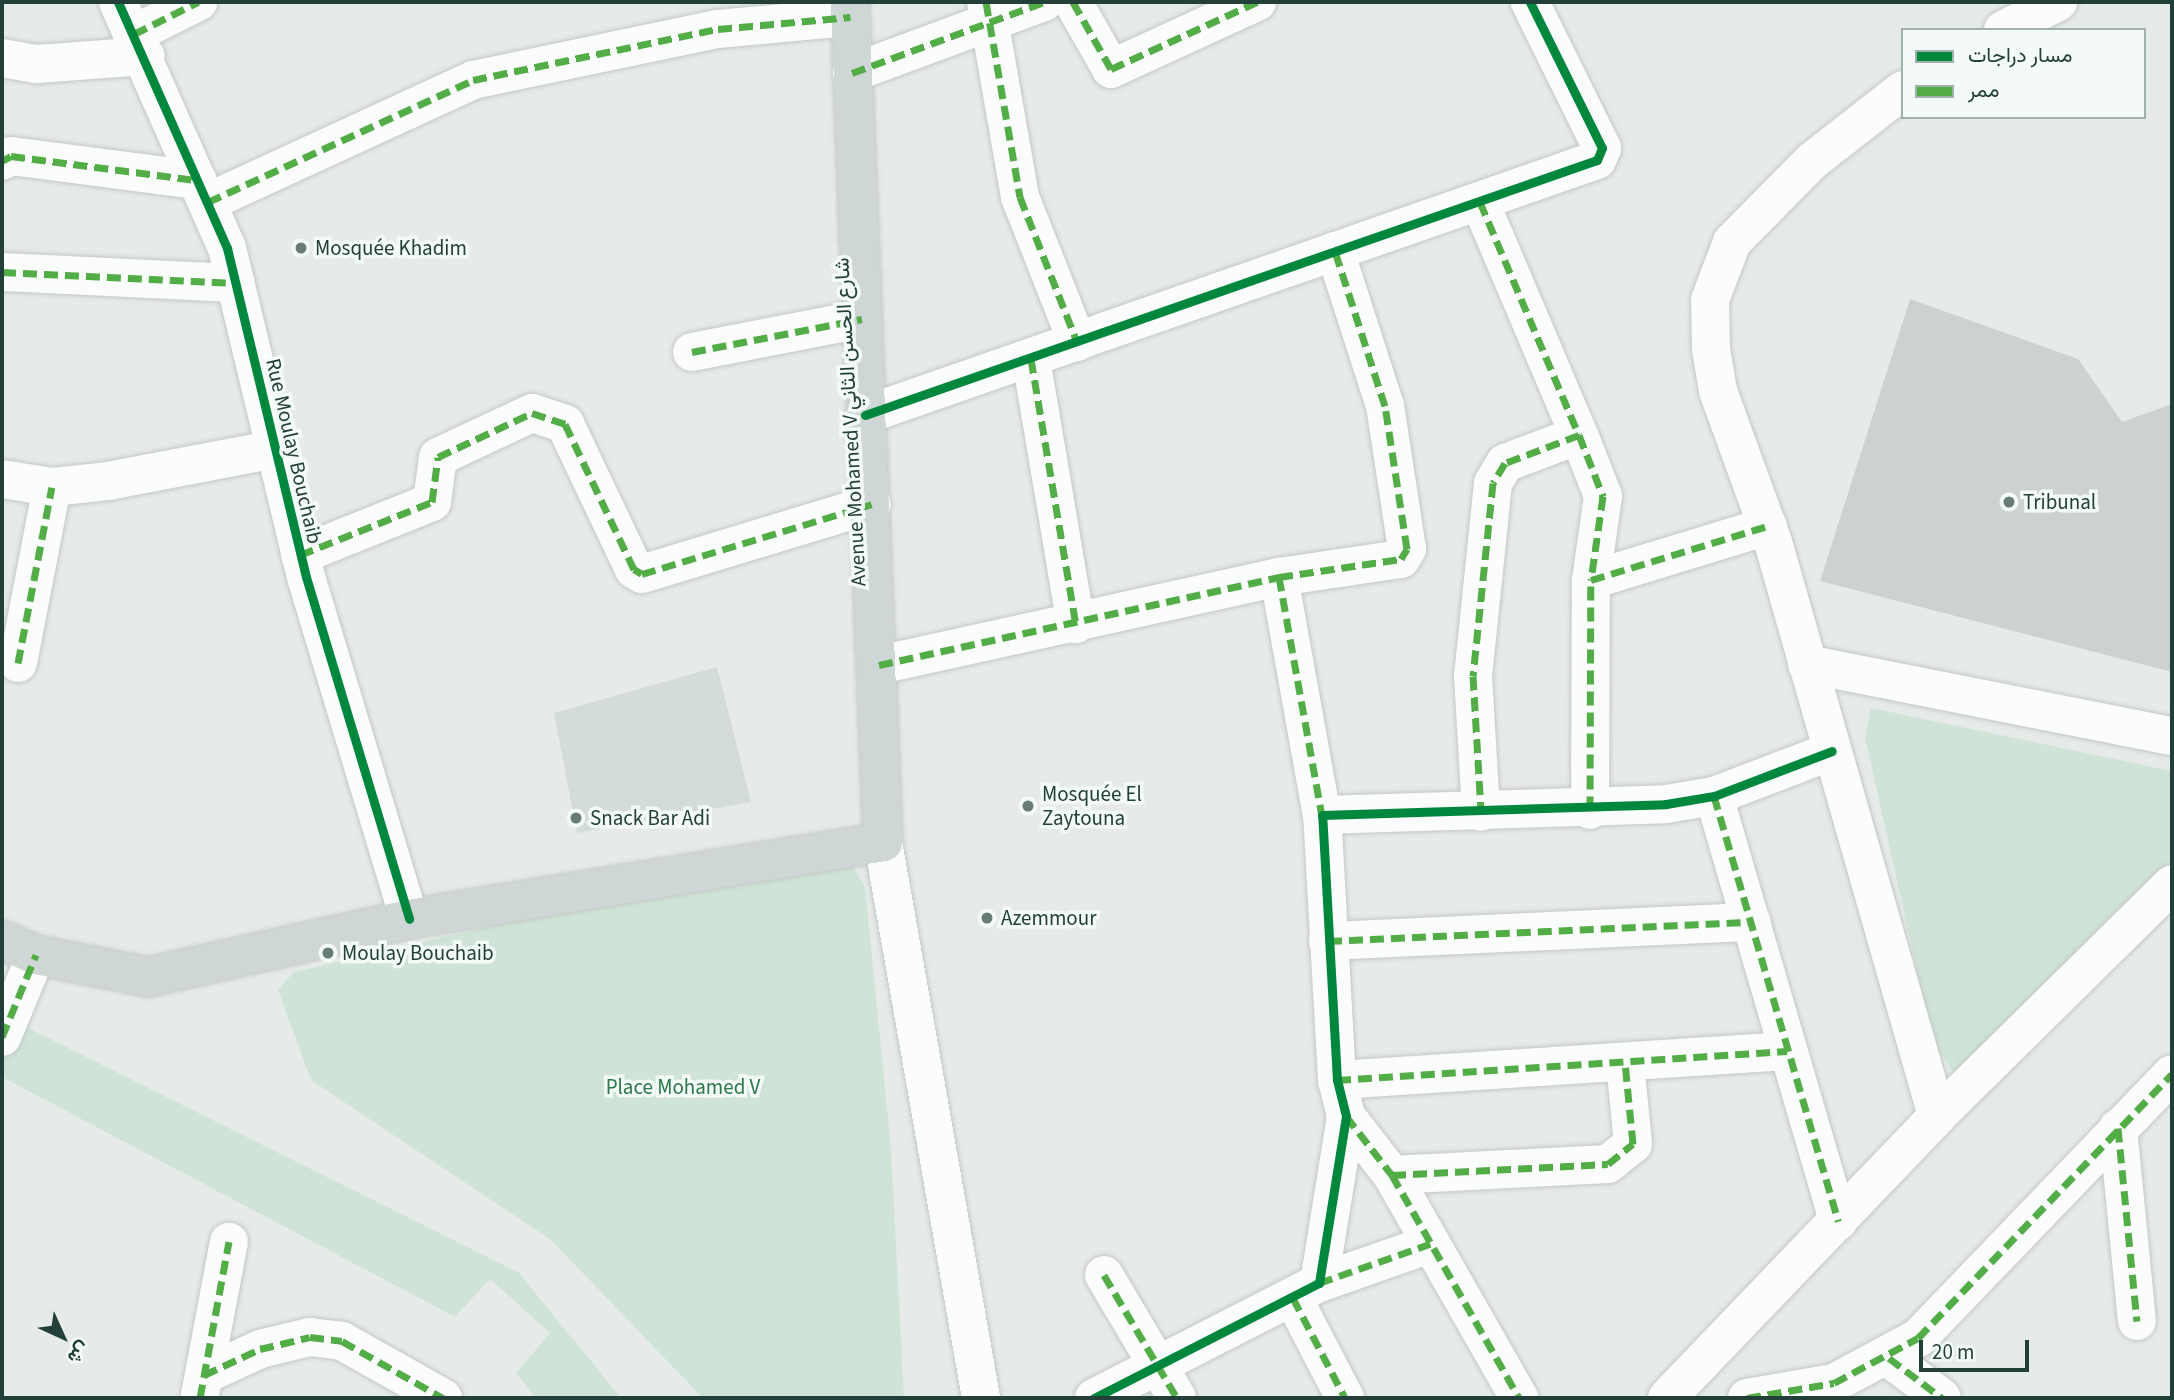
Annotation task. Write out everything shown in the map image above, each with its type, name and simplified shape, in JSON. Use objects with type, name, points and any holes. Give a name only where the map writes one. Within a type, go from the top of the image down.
[{"type":"main road","name":"Avenue Mohamed V شارع الحسن الثاني","points":[[850,9],[865,415],[879,665],[883,842]]},
{"type":"main road","points":[[2,940],[36,955],[148,977],[409,919],[883,842]]},
{"type":"street","points":[[2,58],[37,64],[133,31],[198,2]]},
{"type":"street","points":[[852,73],[987,11],[1044,2]]},
{"type":"street","points":[[1073,2],[1111,69],[1257,2]]},
{"type":"street","points":[[865,415],[1480,202],[1602,153],[1530,2]]},
{"type":"street","points":[[2007,28],[2059,2]]},
{"type":"street","points":[[2,161],[12,156],[202,191],[473,80],[718,29],[850,9]]},
{"type":"street","points":[[987,11],[1020,197],[1077,342]]},
{"type":"street","name":"Rue Moulay Bouchaib","points":[[133,31],[202,191],[236,283],[300,555],[409,919]]},
{"type":"street","points":[[1901,92],[1812,161],[1732,242],[1710,300],[1717,391],[1768,526],[1937,1115]]},
{"type":"street","points":[[1480,202],[1603,496],[1591,580],[1590,810]]},
{"type":"street","points":[[879,665],[1076,624],[1279,577],[1397,562],[1407,549],[1385,406],[1335,251]]},
{"type":"street","points":[[2,272],[236,283]]},
{"type":"street","points":[[692,352],[862,319]]},
{"type":"street","points":[[1031,359],[1076,624]]},
{"type":"street","points":[[300,555],[432,502],[438,457],[532,413],[565,424],[634,569],[642,574],[872,504]]},
{"type":"street","points":[[1481,812],[1474,676],[1493,483],[1505,463],[1579,435]]},
{"type":"street","points":[[2,479],[52,487],[195,468],[275,449]]},
{"type":"street","points":[[18,663],[52,487]]},
{"type":"street","points":[[1591,580],[1768,526]]},
{"type":"street","points":[[1279,577],[1322,815],[1328,941],[1341,1098],[1306,1291],[1345,1398]]},
{"type":"street","points":[[1808,664],[2172,736]]},
{"type":"street","points":[[1322,815],[1590,810],[1714,796],[1832,751]]},
{"type":"street","points":[[1714,796],[1838,1221]]},
{"type":"street","points":[[883,842],[981,1398]]},
{"type":"street","points":[[1667,1398],[1937,1115],[2172,884]]},
{"type":"street","points":[[1328,941],[1752,922]]},
{"type":"street","points":[[2,1037],[36,955]]},
{"type":"street","points":[[1341,1098],[1625,1062],[1787,1051]]},
{"type":"street","points":[[1392,1175],[1621,1158],[1633,1144],[1625,1062]]},
{"type":"street","points":[[1747,1398],[1834,1383],[1889,1358],[1918,1338],[2172,1074]]},
{"type":"street","points":[[1341,1098],[1392,1175],[1519,1398]]},
{"type":"street","points":[[2118,1128],[2137,1321]]},
{"type":"street","points":[[202,1387],[229,1242]]},
{"type":"street","points":[[1094,1398],[1154,1363],[1306,1291],[1430,1244]]},
{"type":"street","points":[[1104,1275],[1177,1398]]},
{"type":"street","points":[[202,1387],[260,1349],[310,1337],[355,1347],[443,1398]]},
{"type":"street","points":[[1889,1358],[1942,1398]]},
{"type":"shaded area","points":[[717,667],[751,802],[577,833],[554,713]]},
{"type":"green space","points":[[1871,708],[2172,771],[2172,870],[1955,1075],[1933,1042],[1865,737]]},
{"type":"green space","name":"Place Mohamed V","points":[[807,852],[846,855],[865,887],[891,1149],[904,1398],[703,1398],[550,1239],[311,1080],[278,990],[294,972]]},
{"type":"green space","points":[[2,1015],[519,1273],[621,1398],[536,1398],[516,1373],[550,1333],[490,1279],[455,1317],[2,1077]]},
{"type":"building","name":"Tribunal","points":[[1910,299],[2078,359],[2122,422],[2172,404],[2172,672],[1820,581]]},
{"type":"marked path","points":[[134,34],[198,2]]},
{"type":"marked path","points":[[986,2],[1020,197],[1077,342]]},
{"type":"marked path","points":[[852,73],[1044,2]]},
{"type":"marked path","points":[[1073,2],[1111,69],[1257,2]]},
{"type":"marked path","points":[[208,202],[473,80],[718,29],[850,17]]},
{"type":"marked path","points":[[2,161],[11,156],[197,180]]},
{"type":"marked path","points":[[1480,202],[1579,435],[1505,463],[1493,483],[1473,676],[1481,812]]},
{"type":"marked path","points":[[879,665],[1279,577],[1401,559],[1407,549],[1385,406],[1335,251]]},
{"type":"marked path","points":[[2,272],[236,283]]},
{"type":"marked path","points":[[692,352],[862,319]]},
{"type":"marked path","points":[[1031,359],[1076,624]]},
{"type":"marked path","points":[[300,555],[432,502],[438,457],[532,413],[565,424],[634,569],[642,574],[872,504]]},
{"type":"marked path","points":[[1579,435],[1603,496],[1591,580]]},
{"type":"marked path","points":[[18,663],[52,487]]},
{"type":"marked path","points":[[1590,810],[1591,580],[1768,526]]},
{"type":"marked path","points":[[1279,577],[1322,815]]},
{"type":"marked path","points":[[1714,796],[1838,1221]]},
{"type":"marked path","points":[[1328,941],[1752,922]]},
{"type":"marked path","points":[[2,1037],[36,955]]},
{"type":"marked path","points":[[1337,1080],[1787,1051]]},
{"type":"marked path","points":[[1346,1116],[1392,1175],[1608,1164],[1633,1144],[1625,1062]]},
{"type":"marked path","points":[[1747,1398],[1834,1383],[1918,1338],[2172,1074]]},
{"type":"marked path","points":[[2118,1128],[2137,1321]]},
{"type":"marked path","points":[[1392,1175],[1519,1398]]},
{"type":"marked path","points":[[200,1398],[229,1242]]},
{"type":"marked path","points":[[1319,1283],[1430,1244]]},
{"type":"marked path","points":[[1104,1275],[1177,1398]]},
{"type":"marked path","points":[[1293,1298],[1345,1398]]},
{"type":"marked path","points":[[204,1375],[260,1349],[310,1337],[342,1341],[443,1398]]},
{"type":"marked path","points":[[1889,1358],[1942,1398]]},
{"type":"cycle path","points":[[118,2],[227,248],[306,577],[409,919]]},
{"type":"cycle path","points":[[865,415],[1597,160],[1602,148],[1530,2]]},
{"type":"cycle path","points":[[1094,1398],[1319,1283],[1346,1116],[1337,1080],[1322,815],[1666,804],[1714,796],[1832,751]]},
{"type":"place","name":"Mosquée Khadim","points":[[301,248]]},
{"type":"place","name":"Tribunal","points":[[2009,502]]},
{"type":"place","name":"Mosquée El Zaytouna","points":[[1028,806]]},
{"type":"place","name":"Snack Bar Adi","points":[[576,818]]},
{"type":"place","name":"Azemmour","points":[[987,918]]},
{"type":"place","name":"Moulay Bouchaib","points":[[328,953]]}]
